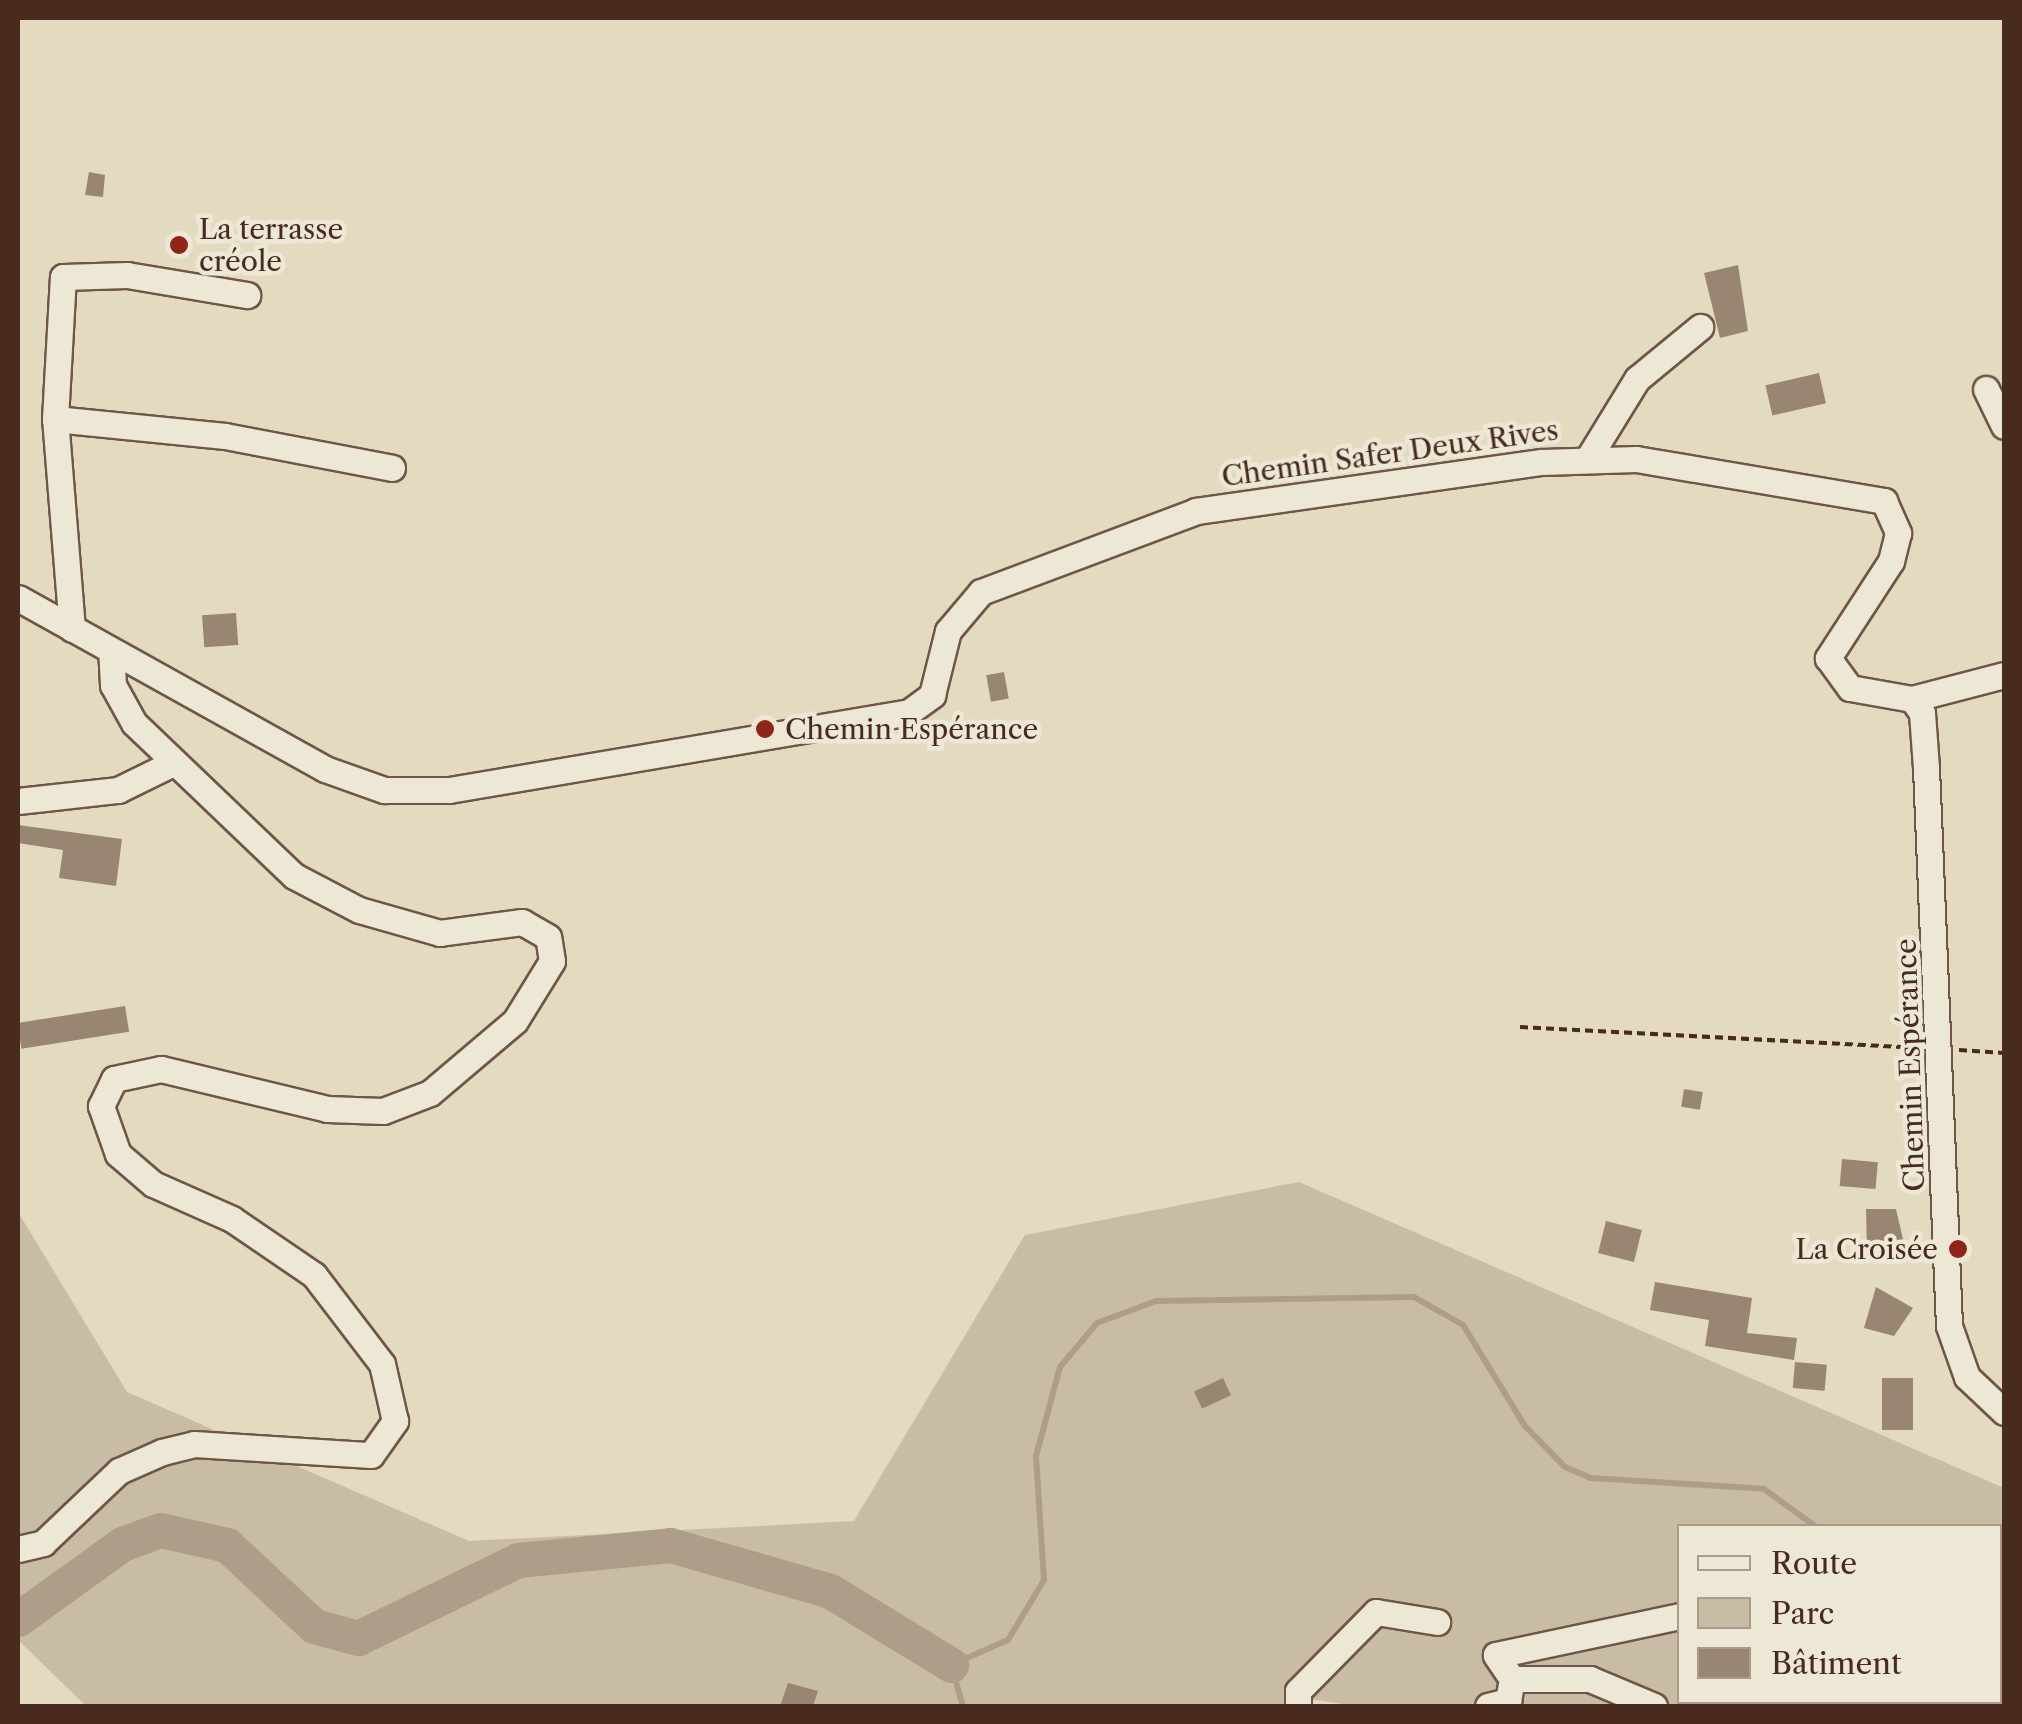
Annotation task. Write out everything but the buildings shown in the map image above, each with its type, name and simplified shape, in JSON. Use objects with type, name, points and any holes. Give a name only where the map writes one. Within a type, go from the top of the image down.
[{"type":"street","points":[[72,629],[55,419],[59,285],[68,273],[247,296]]},
{"type":"street","points":[[1589,457],[1637,379],[1700,327]]},
{"type":"street","points":[[1986,389],[2004,426]]},
{"type":"street","points":[[55,419],[180,430],[392,468]]},
{"type":"street","name":"Chemin Safer Deux Rives","points":[[18,598],[325,769],[384,790],[449,790],[909,712],[932,695],[948,631],[981,592],[1196,512],[1589,457],[1884,500],[1898,533],[1891,561],[1828,658],[1850,688],[1912,699],[2004,675]]},
{"type":"street","points":[[18,1549],[43,1543],[119,1471],[162,1452],[194,1444],[371,1455],[394,1421],[382,1364],[314,1274],[232,1219],[153,1184],[118,1154],[101,1106],[114,1079],[161,1069],[327,1108],[383,1111],[430,1094],[515,1021],[552,961],[548,938],[522,922],[440,933],[327,895],[171,764],[122,705],[111,651]]},
{"type":"street","name":"Chemin Espérance","points":[[1912,699],[1922,713],[1940,1048],[1949,1326],[1967,1377],[2004,1412]]},
{"type":"street","points":[[18,801],[118,790],[171,764]]},
{"type":"street","points":[[1298,1706],[1298,1691],[1376,1612],[1437,1622]]},
{"type":"street","points":[[1654,1706],[1590,1678],[1512,1680],[1494,1665],[1500,1649],[1677,1617]]},
{"type":"street","points":[[1488,1706],[1508,1701],[1512,1680]]},
{"type":"path","points":[[1520,1027],[2004,1053]]},
{"type":"green space","points":[[1299,1182],[2004,1488],[2004,1706],[1356,1706],[1296,1697],[1301,1706],[86,1706],[18,1640],[18,1212],[127,1392],[469,1541],[854,1521],[1025,1235]]},
{"type":"waterway","points":[[963,1706],[951,1665],[1008,1640],[1044,1580],[1036,1456],[1060,1367],[1097,1323],[1156,1301],[1414,1297],[1463,1325],[1525,1426],[1565,1467],[1591,1478],[1764,1489],[1812,1524]]},
{"type":"waterway","points":[[18,1619],[122,1544],[160,1530],[227,1545],[314,1626],[358,1638],[518,1560],[670,1545],[830,1591],[951,1665]]},
{"type":"place","name":"La terrasse créole","points":[[179,245]]},
{"type":"place","name":"Chemin Espérance","points":[[765,729]]},
{"type":"place","name":"La Croisée","points":[[1958,1249]]}]
